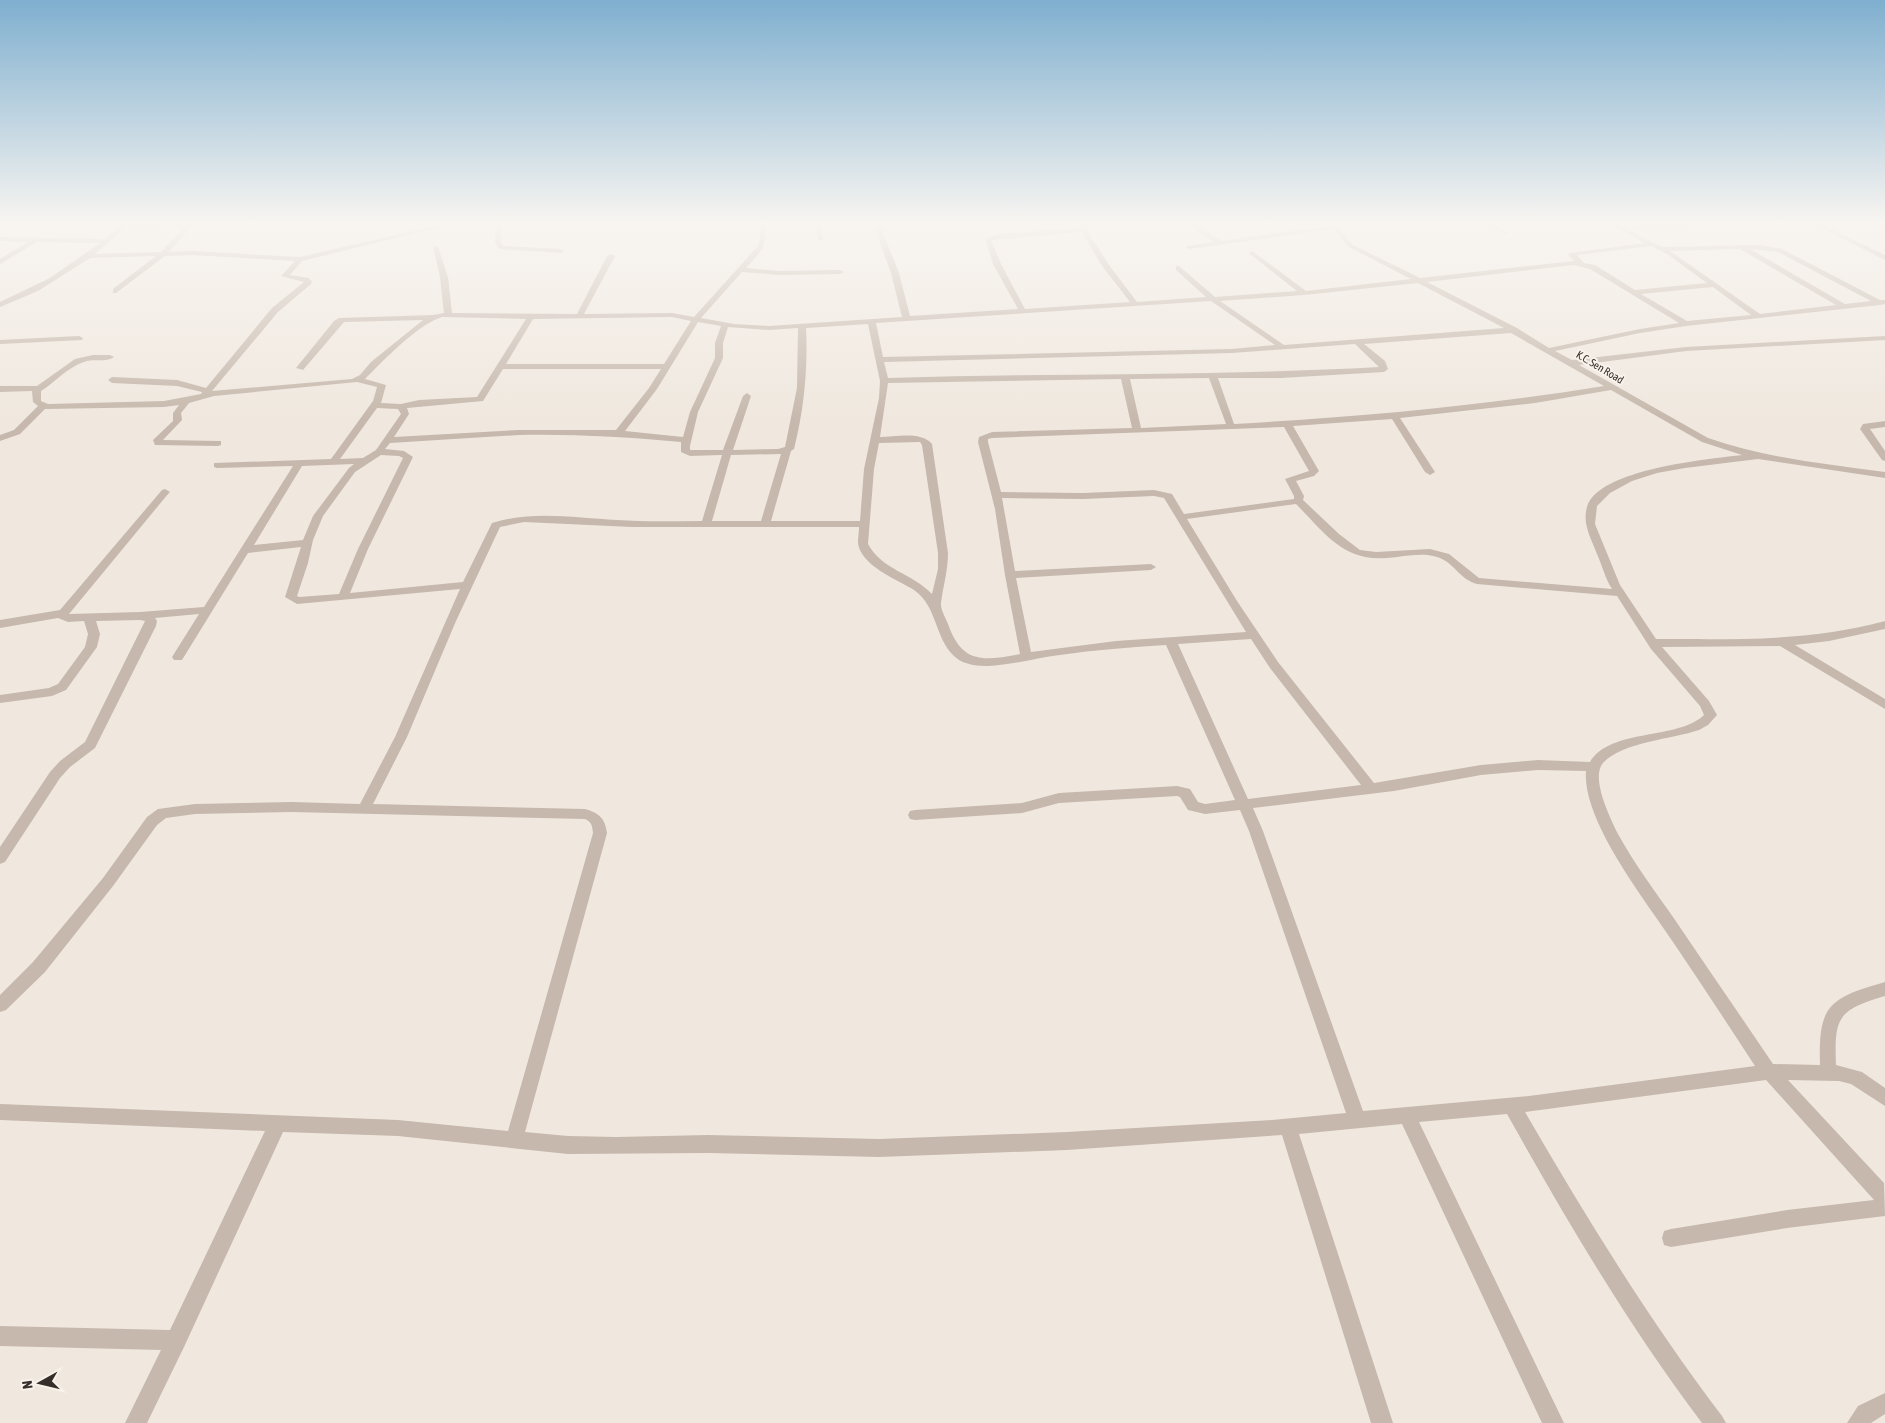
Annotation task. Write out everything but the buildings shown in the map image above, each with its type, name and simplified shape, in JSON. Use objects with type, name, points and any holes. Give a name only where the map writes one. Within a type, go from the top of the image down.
[{"type":"street","points":[[0,305],[40,287]]},
{"type":"street","points":[[116,291],[121,287]]},
{"type":"street","points":[[207,393],[257,330],[275,310],[302,287]]},
{"type":"street","points":[[445,287],[448,315]]},
{"type":"street","points":[[580,315],[594,287]]},
{"type":"street","points":[[619,433],[667,367],[697,318],[724,287]]},
{"type":"street","points":[[899,287],[907,320]]},
{"type":"street","points":[[1010,287],[1023,312]]},
{"type":"street","points":[[1122,287],[1136,305]]},
{"type":"street","points":[[1200,287],[1214,300],[1281,346]]},
{"type":"street","points":[[1297,287],[1304,293]]},
{"type":"street","points":[[300,368],[337,323],[342,320],[448,315],[531,317],[672,315],[725,324],[769,328],[1214,300],[1359,287]]},
{"type":"street","name":"K.C. Sen Road","points":[[1435,287],[1514,330],[1699,437],[1734,451],[1757,456],[1885,475]]},
{"type":"street","points":[[1625,287],[1686,324]]},
{"type":"street","points":[[1632,292],[1686,287]]},
{"type":"street","points":[[1718,287],[1758,316]]},
{"type":"street","points":[[1811,287],[1845,307]]},
{"type":"street","points":[[1853,287],[1882,302]]},
{"type":"street","points":[[1549,350],[1640,331],[1686,324],[1882,302]]},
{"type":"street","points":[[358,380],[364,377],[374,364],[431,317]]},
{"type":"street","points":[[376,403],[378,406],[401,407],[424,403],[478,400],[482,397],[531,317]]},
{"type":"street","points":[[872,322],[884,381],[876,440],[869,469],[863,544],[866,551],[894,576],[919,588],[935,604],[953,649],[964,658],[976,662],[986,662],[1026,656],[1254,635]]},
{"type":"street","points":[[725,324],[719,343],[718,358],[694,412],[685,450],[690,453],[787,450]]},
{"type":"street","points":[[765,523],[787,450],[790,447],[802,394],[802,326]]},
{"type":"street","points":[[881,360],[1201,352],[1514,330]]},
{"type":"street","points":[[0,342],[79,338]]},
{"type":"street","points":[[1571,363],[1686,350],[1885,338]]},
{"type":"street","points":[[884,381],[1014,377],[1213,376],[1332,373],[1381,370],[1385,368],[1356,341]]},
{"type":"street","points":[[37,390],[80,360],[110,357]]},
{"type":"street","points":[[500,366],[667,367]]},
{"type":"street","points":[[1213,376],[1231,427]]},
{"type":"street","points":[[1125,377],[1137,431]]},
{"type":"street","points":[[112,380],[177,383],[207,393]]},
{"type":"street","points":[[37,390],[38,402],[43,406],[150,405],[186,401],[207,393],[358,380],[382,385],[376,403],[334,461]]},
{"type":"street","points":[[1026,656],[997,495],[983,440],[984,437],[992,435],[1231,427],[1395,417],[1529,402],[1612,387]]},
{"type":"street","points":[[0,389],[30,388],[37,390]]},
{"type":"street","points":[[706,523],[727,453],[747,396]]},
{"type":"street","points":[[186,401],[177,412],[176,423],[158,440],[158,443],[218,443]]},
{"type":"street","points":[[0,438],[17,432],[43,406]]},
{"type":"street","points":[[401,407],[405,410],[405,414],[379,452],[352,470],[318,516],[291,597],[293,600],[302,601],[468,584]]},
{"type":"street","points":[[1395,417],[1430,472]]},
{"type":"street","points":[[1287,424],[1314,471],[1311,474],[1290,479],[1298,496],[1298,501],[1356,552],[1370,554],[1435,553],[1451,560],[1472,579],[1477,581],[1621,593]]},
{"type":"street","points":[[1885,424],[1866,426],[1865,430],[1885,458]]},
{"type":"street","points":[[387,440],[511,433],[619,433],[687,440]]},
{"type":"street","points":[[876,440],[916,439],[922,440],[927,444],[943,553],[943,569],[935,604]]},
{"type":"street","points":[[343,597],[362,548],[408,457],[401,453],[379,452]]},
{"type":"street","points":[[1671,1238],[1769,1222],[1882,1208],[1885,1200],[1878,1189],[1769,1072],[1622,852],[1608,827],[1593,784],[1592,772],[1596,761],[1605,755],[1633,743],[1699,726],[1711,715],[1705,704],[1654,643],[1615,585],[1588,517],[1596,499],[1610,486],[1657,470],[1757,456]]},
{"type":"street","points":[[217,465],[366,460]]},
{"type":"street","points":[[178,657],[299,462]]},
{"type":"street","points":[[0,624],[64,613],[165,492]]},
{"type":"street","points":[[997,495],[1049,497],[1160,494],[1170,498],[1274,665],[1371,789]]},
{"type":"street","points":[[1181,517],[1298,501]]},
{"type":"street","points":[[364,809],[401,736],[450,621],[493,530],[500,523],[514,520],[565,519],[631,524],[865,524]]},
{"type":"street","points":[[246,549],[308,543]]},
{"type":"street","points":[[1010,575],[1151,567]]},
{"type":"street","points":[[64,613],[63,617],[89,618],[207,610]]},
{"type":"street","points":[[0,858],[55,775],[65,764],[90,745],[95,738],[150,626],[151,621],[148,617],[140,616]]},
{"type":"street","points":[[0,699],[52,692],[62,687],[91,647],[94,634],[89,618]]},
{"type":"street","points":[[1654,643],[1826,640],[1885,625]]},
{"type":"street","points":[[1171,642],[1256,831],[1357,1120]]},
{"type":"street","points":[[1781,642],[1885,705]]},
{"type":"street","points":[[915,815],[1022,808],[1059,798],[1173,791],[1185,794],[1193,806],[1198,808],[1371,789],[1509,767],[1538,765],[1594,767]]},
{"type":"street","points":[[0,1005],[39,968],[108,882],[152,821],[163,813],[194,809],[292,807],[576,813],[594,817],[599,824],[600,833],[514,1140]]},
{"type":"street","points":[[1828,1072],[1829,1026],[1834,1014],[1844,1004],[1885,989]]},
{"type":"street","points":[[0,1112],[398,1128],[514,1140],[616,1146],[708,1144],[879,1148],[1067,1141],[1288,1127],[1512,1106],[1769,1072],[1839,1073],[1856,1078],[1885,1098]]},
{"type":"street","points":[[1512,1106],[1562,1194],[1638,1318],[1715,1423]]},
{"type":"street","points":[[1407,1115],[1553,1423]]},
{"type":"street","points":[[136,1423],[177,1340],[230,1221],[278,1122]]},
{"type":"street","points":[[1288,1127],[1382,1423]]},
{"type":"street","points":[[0,1336],[177,1340]]},
{"type":"street","points":[[1858,1423],[1865,1413],[1885,1403]]}]
